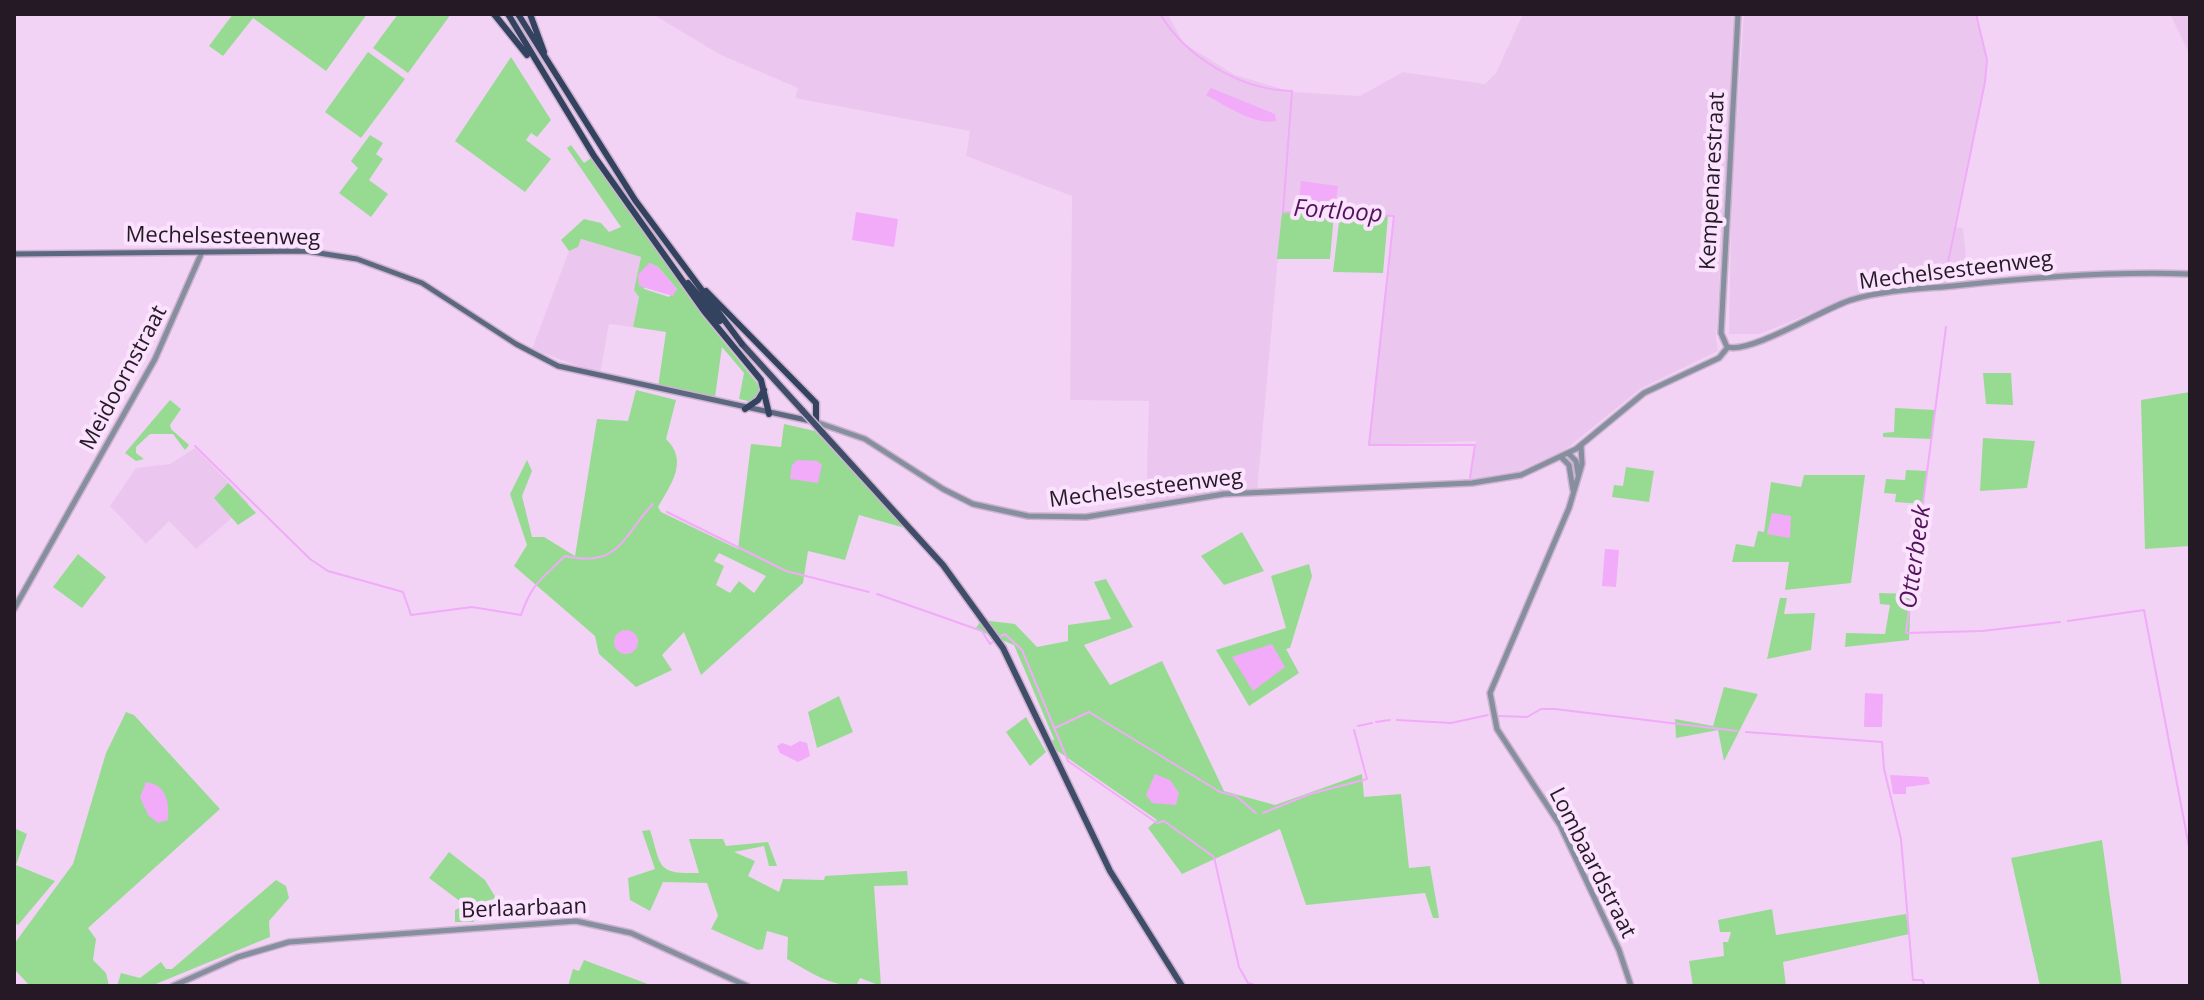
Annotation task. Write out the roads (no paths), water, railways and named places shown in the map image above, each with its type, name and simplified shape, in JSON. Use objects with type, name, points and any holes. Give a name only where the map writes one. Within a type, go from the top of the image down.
[{"type":"highway","points":[[494,14],[535,62]]},
{"type":"highway","points":[[508,14],[594,156],[704,311],[761,380],[769,414]]},
{"type":"highway","points":[[518,14],[635,200],[742,344]]},
{"type":"highway","points":[[530,14],[549,65]]},
{"type":"highway","points":[[672,266],[742,344]]},
{"type":"highway","points":[[694,279],[816,403],[816,422]]},
{"type":"highway","points":[[745,409],[758,400],[764,390]]},
{"type":"main road","name":"Mechelsesteenweg","points":[[14,254],[306,251],[382,266],[445,295],[516,344],[558,366],[816,422]]},
{"type":"main road","points":[[742,344],[943,565],[1003,648],[1110,871],[1182,986]]},
{"type":"street","name":"Kempenarestraat","points":[[1728,347],[1721,333],[1738,14]]},
{"type":"street","name":"Meidoornstraat","points":[[14,609],[155,359],[202,252]]},
{"type":"street","name":"Mechelsesteenweg","points":[[816,422],[865,439],[943,489],[973,504],[997,511],[1058,518],[1224,494],[1497,481],[1534,471],[1569,454],[1635,399],[1719,358],[1728,347],[1735,349],[1765,338],[1850,300],[1894,292],[2079,273],[2190,274]]},
{"type":"street","name":"Lombaardstraat","points":[[1581,446],[1582,464],[1573,495],[1497,670],[1491,702],[1497,729],[1560,825],[1619,950],[1631,986]]},
{"type":"street","points":[[1569,454],[1578,467],[1578,478]]},
{"type":"street","points":[[1562,458],[1571,470],[1573,495]]},
{"type":"street","name":"Berlaarbaan","points":[[173,986],[263,948],[338,937],[538,922],[597,923],[631,933],[747,986]]},
{"type":"waterway","name":"Fortloop","points":[[1160,14],[1184,44],[1216,68],[1253,85],[1292,91],[1283,212],[1394,216],[1369,445],[1475,445],[1470,478]]},
{"type":"waterway","name":"Otterbeek","points":[[1944,282],[1985,82],[1987,60],[1976,14]]},
{"type":"waterway","name":"Otterbeek","points":[[1946,327],[1906,633],[1982,631],[2060,622]]},
{"type":"waterway","points":[[195,446],[310,559],[328,571],[403,592],[411,615],[472,607],[521,615],[533,589],[565,556],[598,558],[609,553],[626,538],[653,504]]},
{"type":"waterway","points":[[667,512],[786,571],[869,592]]},
{"type":"waterway","points":[[877,594],[982,631],[990,644],[994,641]]},
{"type":"waterway","name":"Otterbeek","points":[[2068,621],[2144,610],[2190,852]]},
{"type":"waterway","points":[[1001,636],[1005,634],[1022,650],[1068,761],[1157,823],[1164,821],[1214,857],[1239,967],[1248,983],[1259,986]]},
{"type":"waterway","points":[[1498,716],[1527,717],[1541,709],[1555,709],[1737,731]]},
{"type":"waterway","points":[[1055,728],[1089,712],[1220,792],[1236,796],[1256,813]]},
{"type":"waterway","points":[[1397,720],[1451,723],[1488,715]]},
{"type":"waterway","points":[[1376,722],[1390,720]]},
{"type":"waterway","points":[[1358,726],[1372,723]]},
{"type":"waterway","points":[[1263,813],[1310,794],[1367,779],[1354,730]]},
{"type":"waterway","points":[[1746,732],[1882,742],[1884,769],[1901,839],[1913,980],[1922,980],[1925,986]]}]
